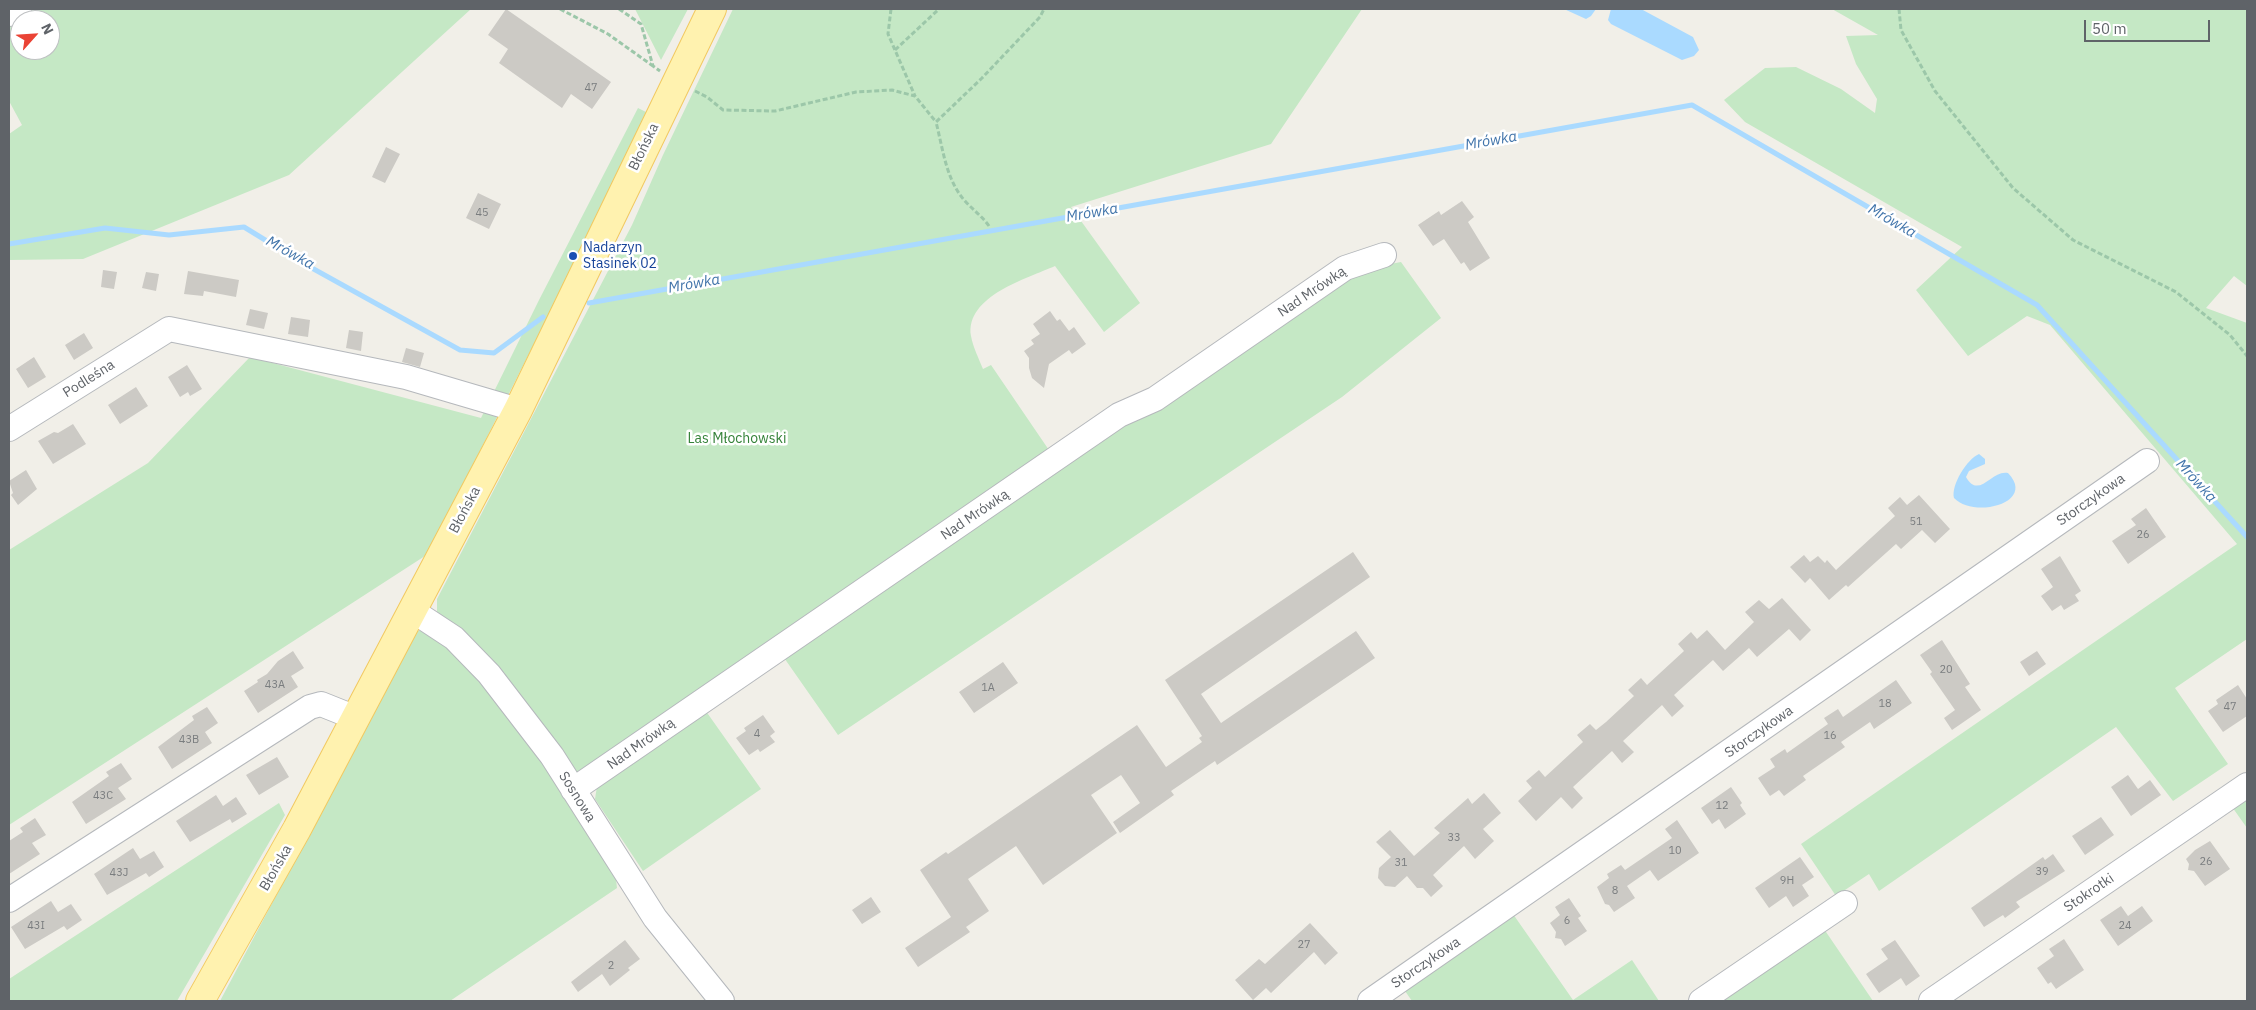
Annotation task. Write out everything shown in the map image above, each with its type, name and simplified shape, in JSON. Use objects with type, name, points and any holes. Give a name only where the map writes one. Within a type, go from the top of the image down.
[{"type":"main road","name":"Błońska","points":[[200,1001],[298,829],[518,410],[675,82],[712,9]]},
{"type":"street","points":[[9,14],[19,9]]},
{"type":"street","name":"Nad Mrówką","points":[[573,790],[1119,415],[1155,399],[1345,268],[1384,255]]},
{"type":"street","name":"Podleśna","points":[[9,429],[169,329],[406,377],[518,410]]},
{"type":"street","name":"Storczykowa","points":[[1370,1001],[2147,461]]},
{"type":"street","name":"Sosnowa","points":[[413,611],[454,638],[474,656],[546,749],[651,912],[722,1001]]},
{"type":"street","points":[[9,900],[310,707],[321,704],[356,718]]},
{"type":"street","name":"Stokrotki","points":[[1931,1001],[2247,784]]},
{"type":"street","points":[[1701,1001],[1845,903]]},
{"type":"path","points":[[560,9],[608,34],[675,82],[707,97],[723,110],[775,111],[856,92],[892,90],[915,96]]},
{"type":"path","points":[[619,9],[641,24],[653,66]]},
{"type":"path","points":[[891,9],[888,34],[915,96],[936,122],[951,180],[965,202],[982,216],[989,226]]},
{"type":"path","points":[[895,50],[938,9]]},
{"type":"path","points":[[936,122],[982,78],[1040,17],[1044,9]]},
{"type":"path","points":[[1899,9],[1901,30],[1935,91],[2013,188],[2073,240],[2176,292],[2230,335],[2247,356]]},
{"type":"green space","points":[[26,9],[471,9],[289,175],[83,259],[9,260],[9,134],[22,125],[9,101],[9,18],[10,60],[60,60],[60,10],[24,10]]},
{"type":"green space","points":[[635,9],[688,9],[661,60]]},
{"type":"green space","name":"Las Młochowski","points":[[733,9],[1362,9],[1271,144],[1071,207],[1140,303],[1104,332],[1055,266],[1001,290],[988,299],[978,310],[972,322],[971,336],[983,369],[991,365],[1053,456],[574,779],[437,614],[437,599],[632,225],[663,155]]},
{"type":"green space","points":[[1832,9],[2247,9],[2247,286],[2234,276],[2206,308],[2247,323],[2247,639],[2175,688],[2228,764],[2173,801],[2116,727],[1879,891],[1869,874],[1836,896],[1801,844],[2237,544],[2050,325],[2027,316],[1968,356],[1916,290],[1962,247],[1745,122],[1724,100],[1765,68],[1796,67],[1841,89],[1875,113],[1877,99],[1856,64],[1846,36],[1878,35]]},
{"type":"green space","points":[[638,108],[650,114],[428,554],[9,825],[9,550],[148,463],[250,357],[481,418],[539,300]]},
{"type":"green space","points":[[1401,262],[1441,318],[1342,397],[838,735],[780,652],[1348,272]]},
{"type":"green space","points":[[417,631],[429,631],[443,637],[546,759],[615,871],[617,888],[450,1001],[220,1001]]},
{"type":"green space","points":[[703,707],[761,789],[643,871],[595,799],[598,780]]},
{"type":"green space","points":[[2247,793],[2247,828],[2230,804]]},
{"type":"green space","points":[[279,803],[285,815],[177,1001],[9,1001],[9,979]]},
{"type":"green space","points":[[1513,914],[1573,1000],[1632,960],[1659,1001],[1412,1001],[1405,991]]},
{"type":"green space","points":[[1824,929],[1873,1001],[1726,1001],[1724,997]]},
{"type":"water","points":[[1564,9],[1596,9],[1586,19]]},
{"type":"water","points":[[1611,9],[1641,9],[1693,37],[1699,50],[1694,56],[1682,60],[1611,24],[1608,20]]},
{"type":"water","points":[[1979,454],[1985,459],[1985,464],[1969,471],[1966,477],[1976,486],[1997,475],[2008,473],[2015,484],[2015,493],[2009,500],[1999,505],[1975,507],[1963,504],[1954,498],[1957,480],[1970,461]]},
{"type":"building","points":[[506,9],[611,82],[592,109],[571,94],[562,108],[499,63],[508,49],[488,35]]},
{"type":"building","points":[[386,147],[400,154],[385,183],[372,177]]},
{"type":"building","points":[[478,193],[501,204],[489,229],[466,218]]},
{"type":"building","points":[[1462,201],[1474,217],[1468,222],[1490,258],[1470,271],[1464,262],[1461,264],[1444,239],[1433,246],[1418,225],[1439,211],[1441,215]]},
{"type":"building","points":[[103,270],[117,272],[114,289],[101,287]]},
{"type":"building","points":[[188,271],[239,280],[236,297],[204,291],[203,296],[184,294]]},
{"type":"building","points":[[146,272],[159,274],[156,291],[142,288]]},
{"type":"building","points":[[250,309],[268,313],[264,329],[246,325]]},
{"type":"building","points":[[1050,311],[1057,321],[1060,319],[1069,331],[1074,327],[1086,344],[1072,354],[1069,350],[1049,364],[1044,388],[1032,378],[1029,358],[1024,351],[1034,344],[1031,340],[1040,334],[1033,324]]},
{"type":"building","points":[[291,317],[310,320],[308,337],[288,334]]},
{"type":"building","points":[[349,330],[363,332],[361,351],[346,348]]},
{"type":"building","points":[[84,333],[93,348],[74,360],[65,345]]},
{"type":"building","points":[[406,348],[424,353],[420,367],[402,362]]},
{"type":"building","points":[[34,357],[46,377],[28,388],[16,369]]},
{"type":"building","points":[[187,365],[202,389],[190,396],[188,392],[180,397],[168,377]]},
{"type":"building","points":[[136,387],[148,406],[120,424],[108,405]]},
{"type":"building","points":[[73,424],[86,444],[53,464],[38,441],[54,432],[58,433]]},
{"type":"building","points":[[26,470],[37,489],[18,505],[11,495],[13,493],[9,481]]},
{"type":"building","points":[[1919,495],[1950,529],[1935,543],[1922,530],[1901,549],[1896,544],[1848,587],[1846,585],[1829,600],[1810,578],[1805,583],[1790,567],[1804,555],[1810,562],[1818,556],[1825,563],[1827,560],[1836,570],[1895,516],[1888,508],[1900,497],[1907,505]]},
{"type":"building","points":[[2146,508],[2166,537],[2128,564],[2112,541],[2136,525],[2131,519]]},
{"type":"building","points":[[1353,552],[1370,577],[1201,694],[1221,723],[1356,631],[1375,658],[1217,765],[1215,761],[1171,791],[1174,795],[1120,833],[1113,822],[1140,803],[1121,775],[1091,795],[1117,833],[1043,885],[1016,846],[968,879],[989,911],[966,927],[970,932],[918,967],[905,948],[951,917],[920,870],[946,852],[948,854],[1137,725],[1166,767],[1202,742],[1199,738],[1202,736],[1165,680]]},
{"type":"building","points":[[2060,556],[2081,591],[2075,595],[2079,601],[2064,610],[2061,605],[2052,611],[2041,596],[2053,587],[2041,569]]},
{"type":"building","points":[[1782,598],[1811,630],[1800,641],[1789,629],[1757,657],[1749,648],[1723,671],[1713,660],[1674,695],[1684,706],[1672,717],[1662,705],[1623,741],[1634,752],[1622,763],[1612,751],[1573,787],[1583,798],[1572,809],[1561,797],[1536,821],[1518,801],[1532,788],[1526,781],[1539,770],[1545,777],[1583,742],[1577,735],[1590,724],[1596,730],[1634,696],[1628,690],[1641,678],[1647,685],[1684,651],[1678,644],[1691,632],[1697,639],[1707,630],[1725,650],[1754,622],[1745,612],[1759,600],[1769,609]]},
{"type":"building","points":[[1942,640],[1970,684],[1965,687],[1981,710],[1952,730],[1944,718],[1955,710],[1930,674],[1932,672],[1920,655]]},
{"type":"building","points":[[293,651],[304,668],[291,676],[298,687],[258,713],[244,691],[258,682],[257,680],[267,674],[278,661]]},
{"type":"building","points":[[2037,651],[2046,664],[2029,676],[2020,662]]},
{"type":"building","points":[[1003,662],[1018,683],[974,713],[959,692]]},
{"type":"building","points":[[1896,680],[1912,703],[1874,729],[1870,722],[1841,742],[1845,747],[1803,776],[1806,780],[1784,796],[1779,790],[1770,796],[1758,778],[1775,767],[1770,759],[1785,749],[1787,753],[1828,724],[1824,718],[1838,709],[1843,717]]},
{"type":"building","points":[[2238,685],[2247,699],[2247,716],[2223,732],[2208,711],[2218,704],[2216,700]]},
{"type":"building","points":[[207,707],[218,723],[205,732],[212,743],[172,769],[158,747],[194,720],[192,716]]},
{"type":"building","points":[[763,715],[775,732],[770,736],[775,742],[760,752],[758,749],[749,755],[736,738],[746,731],[744,728]]},
{"type":"building","points":[[277,757],[289,777],[259,795],[246,775]]},
{"type":"building","points":[[121,763],[132,779],[118,788],[126,799],[86,824],[72,802],[109,776],[106,772]]},
{"type":"building","points":[[2128,775],[2138,789],[2150,780],[2161,795],[2131,816],[2111,787]]},
{"type":"building","points":[[1731,787],[1742,803],[1740,805],[1746,814],[1725,829],[1719,819],[1712,824],[1701,808]]},
{"type":"building","points":[[1484,793],[1501,813],[1483,829],[1494,841],[1475,859],[1464,846],[1433,875],[1443,886],[1431,897],[1423,888],[1417,888],[1407,876],[1395,887],[1385,886],[1378,878],[1379,868],[1391,857],[1376,842],[1390,830],[1414,856],[1440,833],[1434,828],[1468,798],[1472,804]]},
{"type":"building","points":[[216,795],[223,806],[236,797],[247,814],[232,823],[230,819],[190,842],[176,821]]},
{"type":"building","points":[[2101,817],[2114,835],[2085,855],[2072,836]]},
{"type":"building","points":[[35,818],[46,835],[32,843],[40,854],[9,874],[9,841],[23,832],[20,828]]},
{"type":"building","points":[[1677,820],[1699,853],[1658,881],[1650,870],[1627,886],[1635,898],[1614,912],[1609,905],[1605,904],[1597,887],[1609,878],[1607,874],[1621,865],[1625,870],[1672,838],[1665,829]]},
{"type":"building","points":[[2210,841],[2230,869],[2205,886],[2194,871],[2188,870],[2189,864],[2186,859],[2195,850]]},
{"type":"building","points":[[133,848],[140,859],[154,851],[164,867],[149,877],[146,873],[107,895],[94,874]]},
{"type":"building","points":[[2053,854],[2065,871],[2016,902],[2020,907],[2005,918],[2003,915],[1984,927],[1971,908],[2043,857],[2045,860]]},
{"type":"building","points":[[1800,857],[1814,877],[1802,885],[1809,896],[1793,907],[1786,896],[1769,908],[1755,888]]},
{"type":"building","points":[[871,897],[881,912],[862,924],[852,910]]},
{"type":"building","points":[[1569,898],[1581,916],[1578,918],[1587,931],[1565,946],[1561,939],[1555,938],[1556,932],[1550,923],[1560,915],[1555,907]]},
{"type":"building","points":[[51,901],[58,912],[71,904],[82,920],[67,930],[64,926],[25,949],[11,927]]},
{"type":"building","points":[[2121,906],[2128,916],[2142,906],[2153,921],[2118,946],[2100,920]]},
{"type":"building","points":[[1310,923],[1338,953],[1325,965],[1314,952],[1271,993],[1266,988],[1253,1000],[1235,980],[1259,959],[1265,964]]},
{"type":"building","points":[[2064,939],[2084,970],[2056,989],[2051,982],[2048,984],[2037,968],[2054,956],[2049,949]]},
{"type":"building","points":[[625,940],[640,959],[610,986],[602,974],[578,992],[571,982]]},
{"type":"building","points":[[1895,940],[1920,976],[1906,986],[1901,978],[1879,993],[1866,974],[1888,959],[1881,949]]},
{"type":"waterway","name":"Mrówka","points":[[589,303],[1692,105],[2037,305],[2247,537]]},
{"type":"waterway","name":"Mrówka","points":[[9,244],[105,228],[169,235],[244,227],[301,262],[460,350],[494,353],[543,317]]},
{"type":"place","name":"Nadarzyn Stasinek 02","points":[[573,256]]}]
